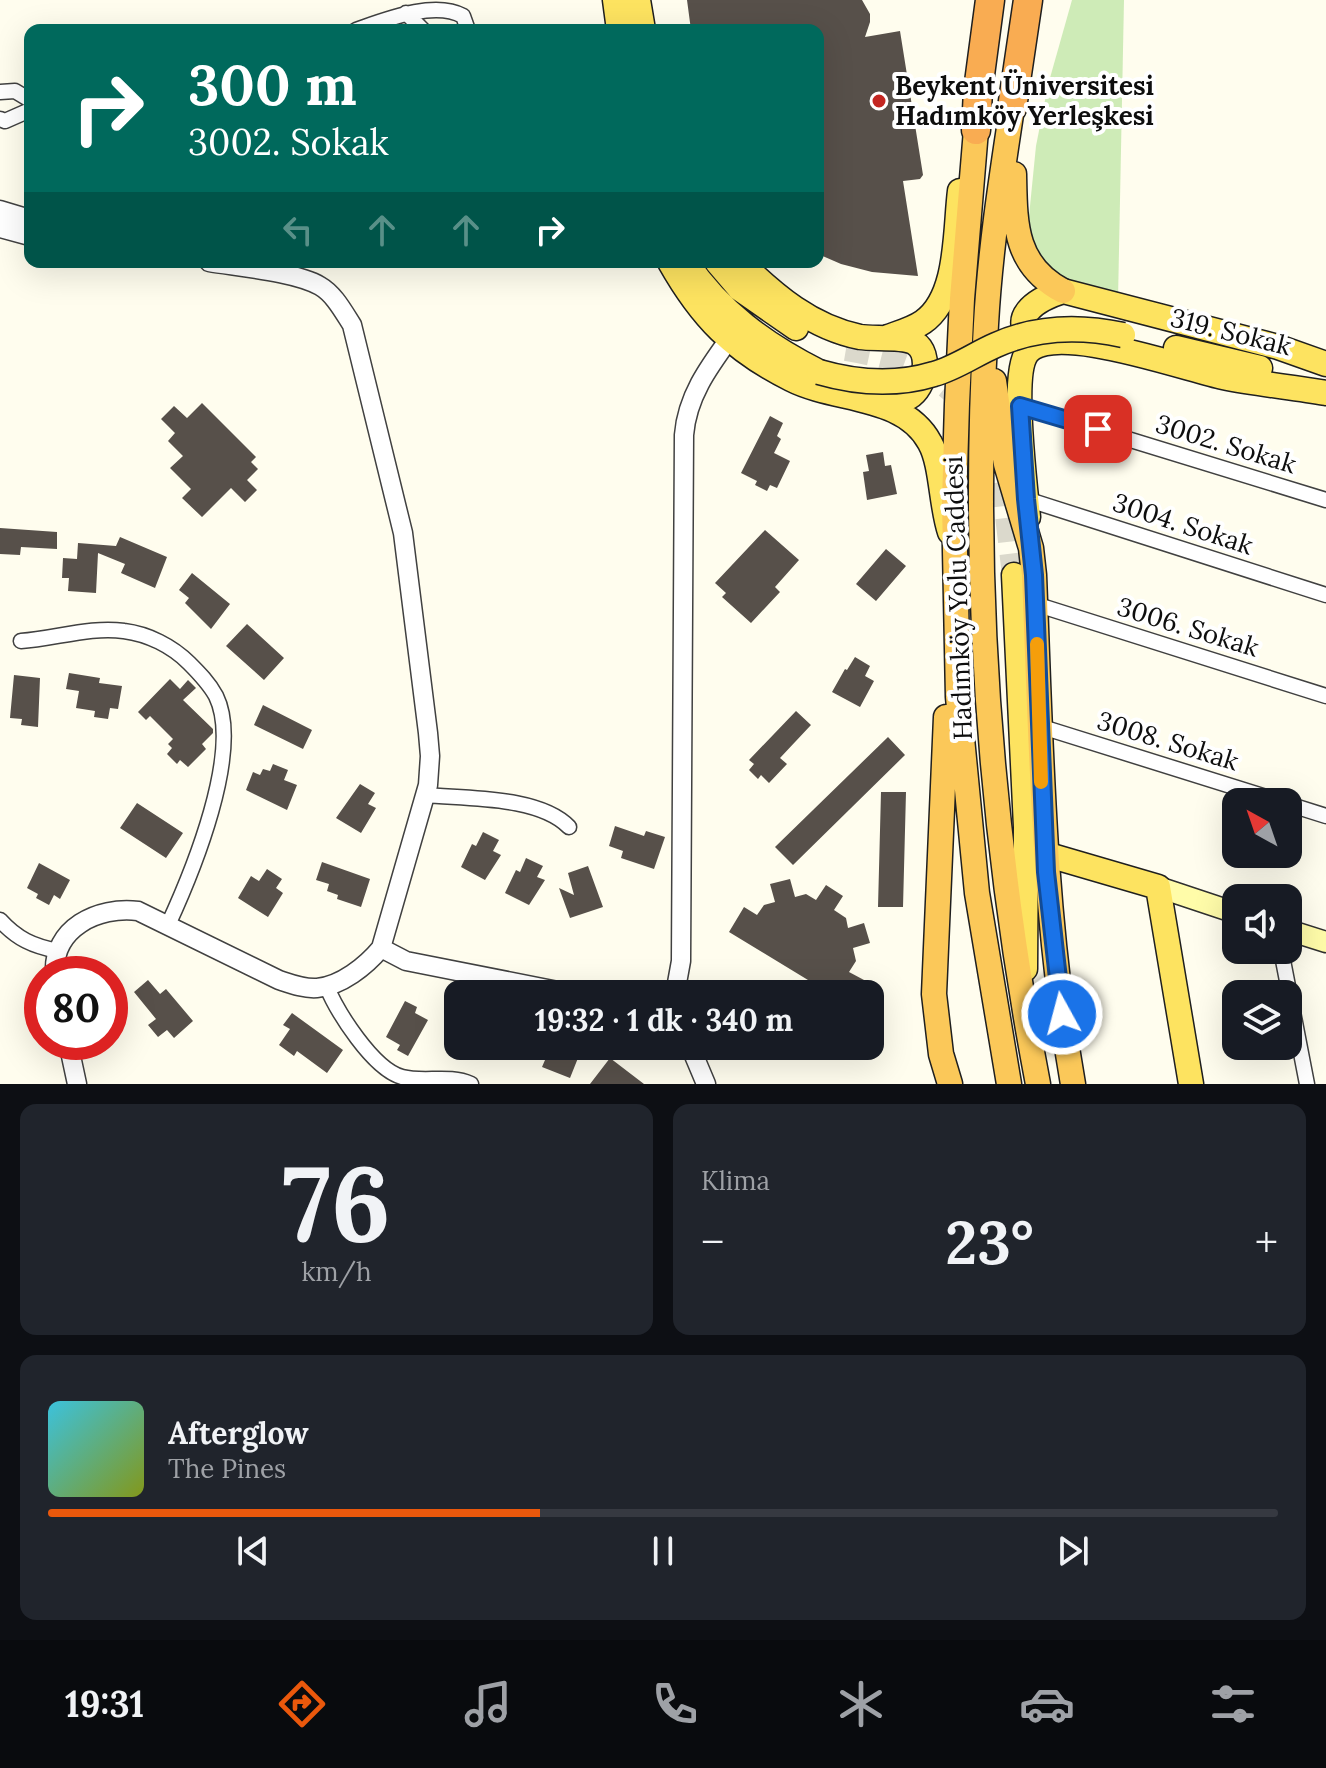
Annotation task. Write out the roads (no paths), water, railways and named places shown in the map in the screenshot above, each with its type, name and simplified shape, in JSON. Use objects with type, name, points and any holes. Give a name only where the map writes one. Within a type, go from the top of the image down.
[{"type":"highway","points":[[976,130],[990,0]]},
{"type":"highway","points":[[1028,0],[1012,108],[1014,209],[1027,259],[1046,282],[1063,291]]},
{"type":"highway","name":"Hadımköy Yolu Caddesi","points":[[1012,108],[994,234],[984,360],[981,565],[990,746],[999,842],[1038,1084]]},
{"type":"highway","name":"Hadımköy Yolu Caddesi","points":[[976,130],[957,404],[955,548],[960,732],[977,893],[1009,1084]]},
{"type":"highway","points":[[984,360],[996,387],[1006,464],[1031,548],[1045,854],[1073,1084]]},
{"type":"highway","points":[[950,1084],[936,1021],[934,962],[945,730],[949,683],[958,648]]},
{"type":"main road","points":[[638,0],[642,24]]},
{"type":"main road","points":[[882,340],[922,322],[935,311],[945,296],[951,277],[960,187],[976,130]]},
{"type":"main road","points":[[674,268],[695,304],[711,323],[792,380],[819,391],[876,404],[902,413],[915,422],[931,443],[946,521],[955,548]]},
{"type":"main road","points":[[690,268],[712,297],[739,322],[773,347],[821,366],[888,372],[936,362],[979,340],[1028,322],[1078,317],[1124,329]]},
{"type":"main road","points":[[704,268],[738,309],[821,366]]},
{"type":"main road","points":[[722,268],[740,289],[761,306],[808,334],[846,349]]},
{"type":"main road","points":[[747,268],[778,297],[815,322],[847,334],[910,341],[922,350],[926,362],[920,386],[910,396],[876,404]]},
{"type":"main road","points":[[1039,345],[1030,338],[1025,328],[1025,313],[1033,303],[1063,291],[1278,347],[1326,364]]},
{"type":"main road","name":"319. Sokak","points":[[1124,329],[1326,371]]},
{"type":"main road","name":"319. Sokak","points":[[1124,329],[1326,385]]},
{"type":"main road","points":[[1031,548],[1020,406],[1021,367],[1028,352],[1039,345],[1075,343],[1109,346],[1218,376],[1326,393]]},
{"type":"main road","points":[[1014,575],[1026,827],[1026,953],[1022,999]]},
{"type":"main road","points":[[1045,854],[1222,908]]},
{"type":"main road","points":[[1158,887],[1191,1084]]},
{"type":"main road","points":[[1302,934],[1326,942]]},
{"type":"street","points":[[374,24],[406,13],[441,10],[459,13],[467,24]]},
{"type":"street","points":[[406,13],[417,24]]},
{"type":"street","points":[[0,92],[15,91],[24,96]]},
{"type":"street","points":[[0,119],[5,121],[24,113]]},
{"type":"street","points":[[0,210],[24,217]]},
{"type":"street","points":[[0,228],[24,234]]},
{"type":"street","points":[[56,956],[63,941],[82,921],[97,913],[118,908],[138,911],[279,980],[300,987],[326,985],[368,964],[381,948],[425,795],[430,756],[403,533],[352,325],[337,302],[321,287],[302,280],[240,268]]},
{"type":"street","points":[[678,980],[681,961],[685,420],[703,375],[730,338]]},
{"type":"street","name":"3002. Sokak","points":[[1020,406],[1326,500]]},
{"type":"street","name":"3004. Sokak","points":[[1026,499],[1326,595]]},
{"type":"street","name":"3006. Sokak","points":[[1035,604],[1326,696]]},
{"type":"street","points":[[21,641],[124,630],[154,639],[179,653],[201,675],[216,697],[223,722],[225,748],[192,875],[168,925]]},
{"type":"street","name":"3008. Sokak","points":[[1039,726],[1237,788]]},
{"type":"street","points":[[425,795],[531,805],[553,813],[569,827]]},
{"type":"street","name":"3008. Sokak","points":[[1302,808],[1326,816]]},
{"type":"street","points":[[0,920],[12,934],[25,942],[58,951]]},
{"type":"street","points":[[381,948],[406,961],[502,980]]},
{"type":"street","points":[[1284,964],[1307,1084]]},
{"type":"street","points":[[326,985],[346,1021],[384,1067],[399,1076],[450,1078],[471,1084]]},
{"type":"street","points":[[72,1060],[77,1084]]},
{"type":"street","points":[[696,1060],[706,1084]]},
{"type":"tunnel","points":[[846,349],[891,359],[928,374],[960,399],[988,436]]},
{"type":"tunnel","points":[[1003,482],[1014,575]]},
{"type":"place","name":"Beykent Üniversitesi Hadımköy Yerleşkesi","points":[[879,101]]}]
